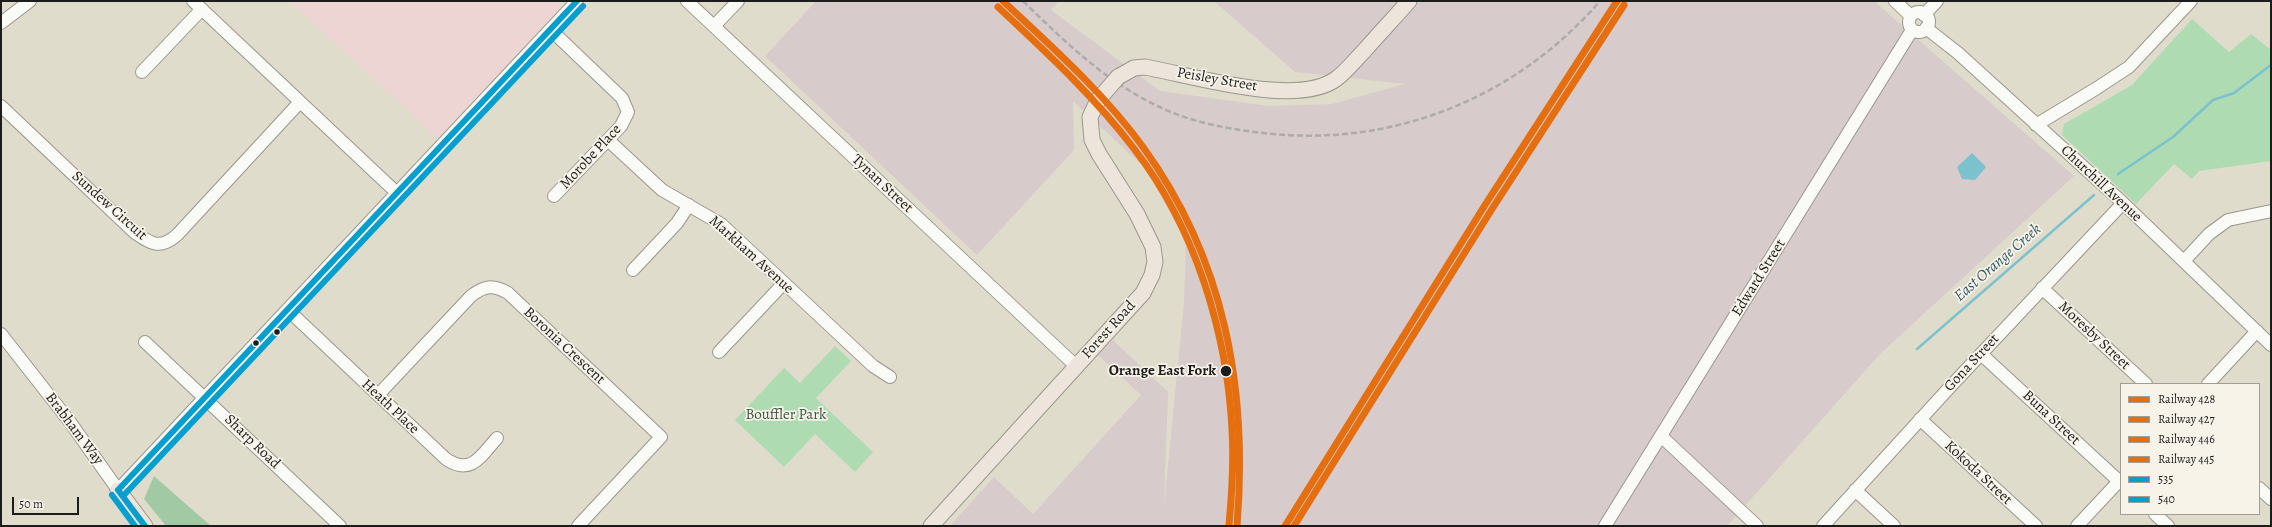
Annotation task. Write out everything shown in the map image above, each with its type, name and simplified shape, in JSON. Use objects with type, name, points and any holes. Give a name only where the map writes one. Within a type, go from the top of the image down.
[{"type":"main road","name":"Peisley Street","points":[[1098,100],[1118,77],[1134,68],[1145,67],[1228,86],[1291,89],[1322,86],[1345,72],[1410,1]]},
{"type":"main road","name":"Forest Road","points":[[931,526],[1143,293],[1152,275],[1155,262],[1149,234],[1092,140],[1090,117],[1098,100]]},
{"type":"main road","name":"Brabham Way","points":[[118,490],[145,526]]},
{"type":"street","points":[[1,24],[30,1]]},
{"type":"street","points":[[118,490],[577,1]]},
{"type":"street","name":"Tynan Street","points":[[687,1],[1077,367]]},
{"type":"street","points":[[714,26],[738,1]]},
{"type":"street","points":[[1895,1],[1912,16]]},
{"type":"street","points":[[1924,15],[1937,1]]},
{"type":"street","points":[[2036,124],[2129,67],[2191,1]]},
{"type":"street","points":[[142,72],[198,5],[397,193]]},
{"type":"street","points":[[1919,13],[1924,15],[1928,23],[1926,28],[1918,32],[1912,30],[1909,21],[1912,16],[1919,13]]},
{"type":"street","name":"Churchill Avenue","points":[[1926,28],[1958,53],[2123,203],[2271,344]]},
{"type":"street","name":"Morobe Place","points":[[550,30],[622,98],[626,104],[628,112],[625,120],[608,140],[554,196]]},
{"type":"street","name":"Edward Street","points":[[1604,526],[1912,30]]},
{"type":"street","name":"Sundew Circuit","points":[[1,106],[134,232],[151,243],[160,245],[166,243],[178,234],[300,102]]},
{"type":"street","name":"Markham Avenue","points":[[608,140],[655,184],[721,224],[873,366],[890,376]]},
{"type":"street","name":"Gona Street","points":[[1823,526],[1920,419],[2123,203]]},
{"type":"street","points":[[634,270],[677,223],[689,205]]},
{"type":"street","points":[[2184,261],[2209,234],[2228,220],[2271,211]]},
{"type":"street","points":[[719,352],[784,283]]},
{"type":"street","name":"Boronia Crescent","points":[[378,395],[471,296],[480,289],[490,286],[498,287],[508,293],[660,437],[578,526]]},
{"type":"street","name":"Moresby Street","points":[[2042,288],[2145,383]]},
{"type":"street","name":"Heath Place","points":[[288,310],[446,459],[455,465],[464,467],[472,464],[497,438]]},
{"type":"street","points":[[2209,383],[2257,331]]},
{"type":"street","name":"Brabham Way","points":[[1,334],[70,422],[118,490]]},
{"type":"street","name":"Sharp Road","points":[[145,342],[340,526]]},
{"type":"street","name":"Buna Street","points":[[1981,354],[2120,481]]},
{"type":"street","name":"Kokoda Street","points":[[1920,419],[2036,526]]},
{"type":"street","points":[[1661,436],[1757,526]]},
{"type":"street","points":[[2077,526],[2120,481]]},
{"type":"street","points":[[2260,489],[2271,500]]},
{"type":"street","points":[[1855,490],[1894,526]]},
{"type":"street","points":[[2156,515],[2168,526]]},
{"type":"shaded area","points":[[290,1],[566,1],[439,139]]},
{"type":"shaded area","points":[[816,1],[1059,1],[1051,10],[1160,91],[1269,106],[1332,104],[1405,84],[1295,72],[1214,1],[1874,1],[2074,176],[1880,354],[1727,526],[952,526],[951,525],[994,477],[1033,514],[1141,395],[1098,355],[1113,340],[1168,392],[1164,506],[1184,303],[1186,242],[1146,169],[1073,101],[1074,150],[977,255],[765,56]]},
{"type":"green space","points":[[2192,19],[2229,52],[2251,34],[2271,50],[2271,161],[2199,171],[2192,179],[2174,164],[2136,204],[2062,135],[2064,124],[2132,85]]},
{"type":"green space","name":"Bouffler Park","points":[[835,346],[851,361],[816,398],[873,452],[855,472],[815,434],[784,467],[735,420],[784,368],[800,383]]},
{"type":"green space","points":[[154,476],[211,526],[166,526],[144,499]]},
{"type":"water","points":[[1972,153],[1986,167],[1975,180],[1962,179],[1957,167]]},
{"type":"waterway","name":"East Orange Creek","points":[[2118,174],[2173,137],[2213,100],[2234,93],[2271,65]]},
{"type":"waterway","name":"East Orange Creek","points":[[1917,349],[2094,195]]},
{"type":"railway","points":[[1023,1],[1055,32],[1106,75],[1144,99],[1164,109],[1200,122],[1238,130],[1311,136],[1358,132],[1404,124],[1448,109],[1490,90],[1530,65],[1566,35],[1600,1]]},
{"type":"rail line","name":"446","points":[[1003,1],[1077,71],[1128,127],[1171,190],[1194,235],[1212,280],[1225,328],[1234,376],[1238,425],[1239,475],[1237,526]]},
{"type":"rail line","name":"428","points":[[1285,526],[1485,205],[1617,1]]},
{"type":"rail line","name":"427","points":[[1294,526],[1492,209],[1624,5]]},
{"type":"rail line","name":"445","points":[[998,7],[1087,93],[1120,130],[1156,180],[1175,213],[1191,247],[1204,282],[1215,319],[1229,392],[1233,453],[1229,525]]},
{"type":"transit line","name":"535","points":[[118,490],[577,1]]},
{"type":"transit line","name":"540","points":[[124,495],[583,6]]},
{"type":"transit line","name":"535","points":[[118,490],[145,526]]},
{"type":"transit line","name":"540","points":[[112,495],[135,526]]},
{"type":"place","name":"Orange East Fork","points":[[1226,371]]}]
